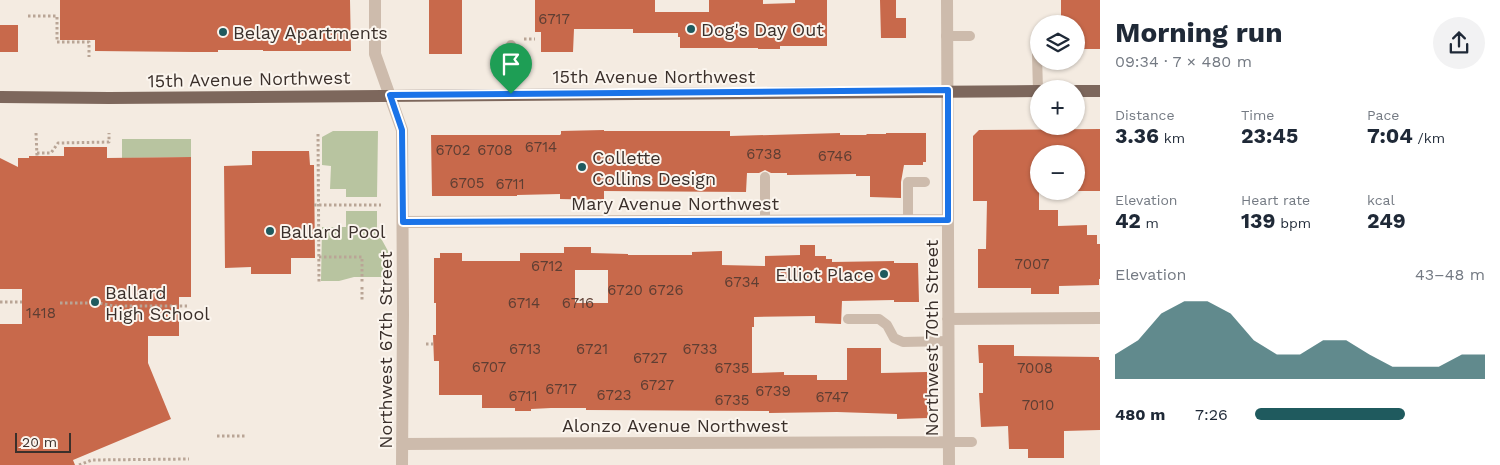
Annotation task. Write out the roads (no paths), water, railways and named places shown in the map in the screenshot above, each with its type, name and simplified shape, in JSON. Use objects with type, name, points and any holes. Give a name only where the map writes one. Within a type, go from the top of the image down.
[{"type":"main road","name":"15th Avenue Northwest","points":[[0,97],[109,98],[948,90],[1030,91]]},
{"type":"main road","points":[[1085,91],[1100,91]]},
{"type":"street","name":"Northwest 67th Street","points":[[375,0],[375,54],[402,130],[402,465]]},
{"type":"street","name":"Northwest 70th Street","points":[[946,0],[949,465]]},
{"type":"street","name":"Mary Avenue Northwest","points":[[403,222],[948,220]]},
{"type":"street","points":[[948,319],[1100,318]]},
{"type":"street","name":"Alonzo Avenue Northwest","points":[[402,444],[949,442]]},
{"type":"lane","points":[[946,36],[970,36]]},
{"type":"lane","points":[[511,94],[514,42]]},
{"type":"lane","points":[[765,176],[765,220]]},
{"type":"lane","points":[[908,220],[908,182],[925,182]]},
{"type":"lane","points":[[848,319],[879,319],[887,325],[894,338],[903,342],[949,341]]},
{"type":"lane","points":[[949,442],[972,442]]},
{"type":"place","name":"Dog's Day Out","points":[[691,29]]},
{"type":"place","name":"Belay Apartments","points":[[223,32]]},
{"type":"place","name":"Collette Collins Design","points":[[582,167]]},
{"type":"place","name":"Ballard Pool","points":[[270,231]]},
{"type":"place","name":"Elliot Place","points":[[884,274]]},
{"type":"place","name":"Ballard High School","points":[[95,302]]}]
